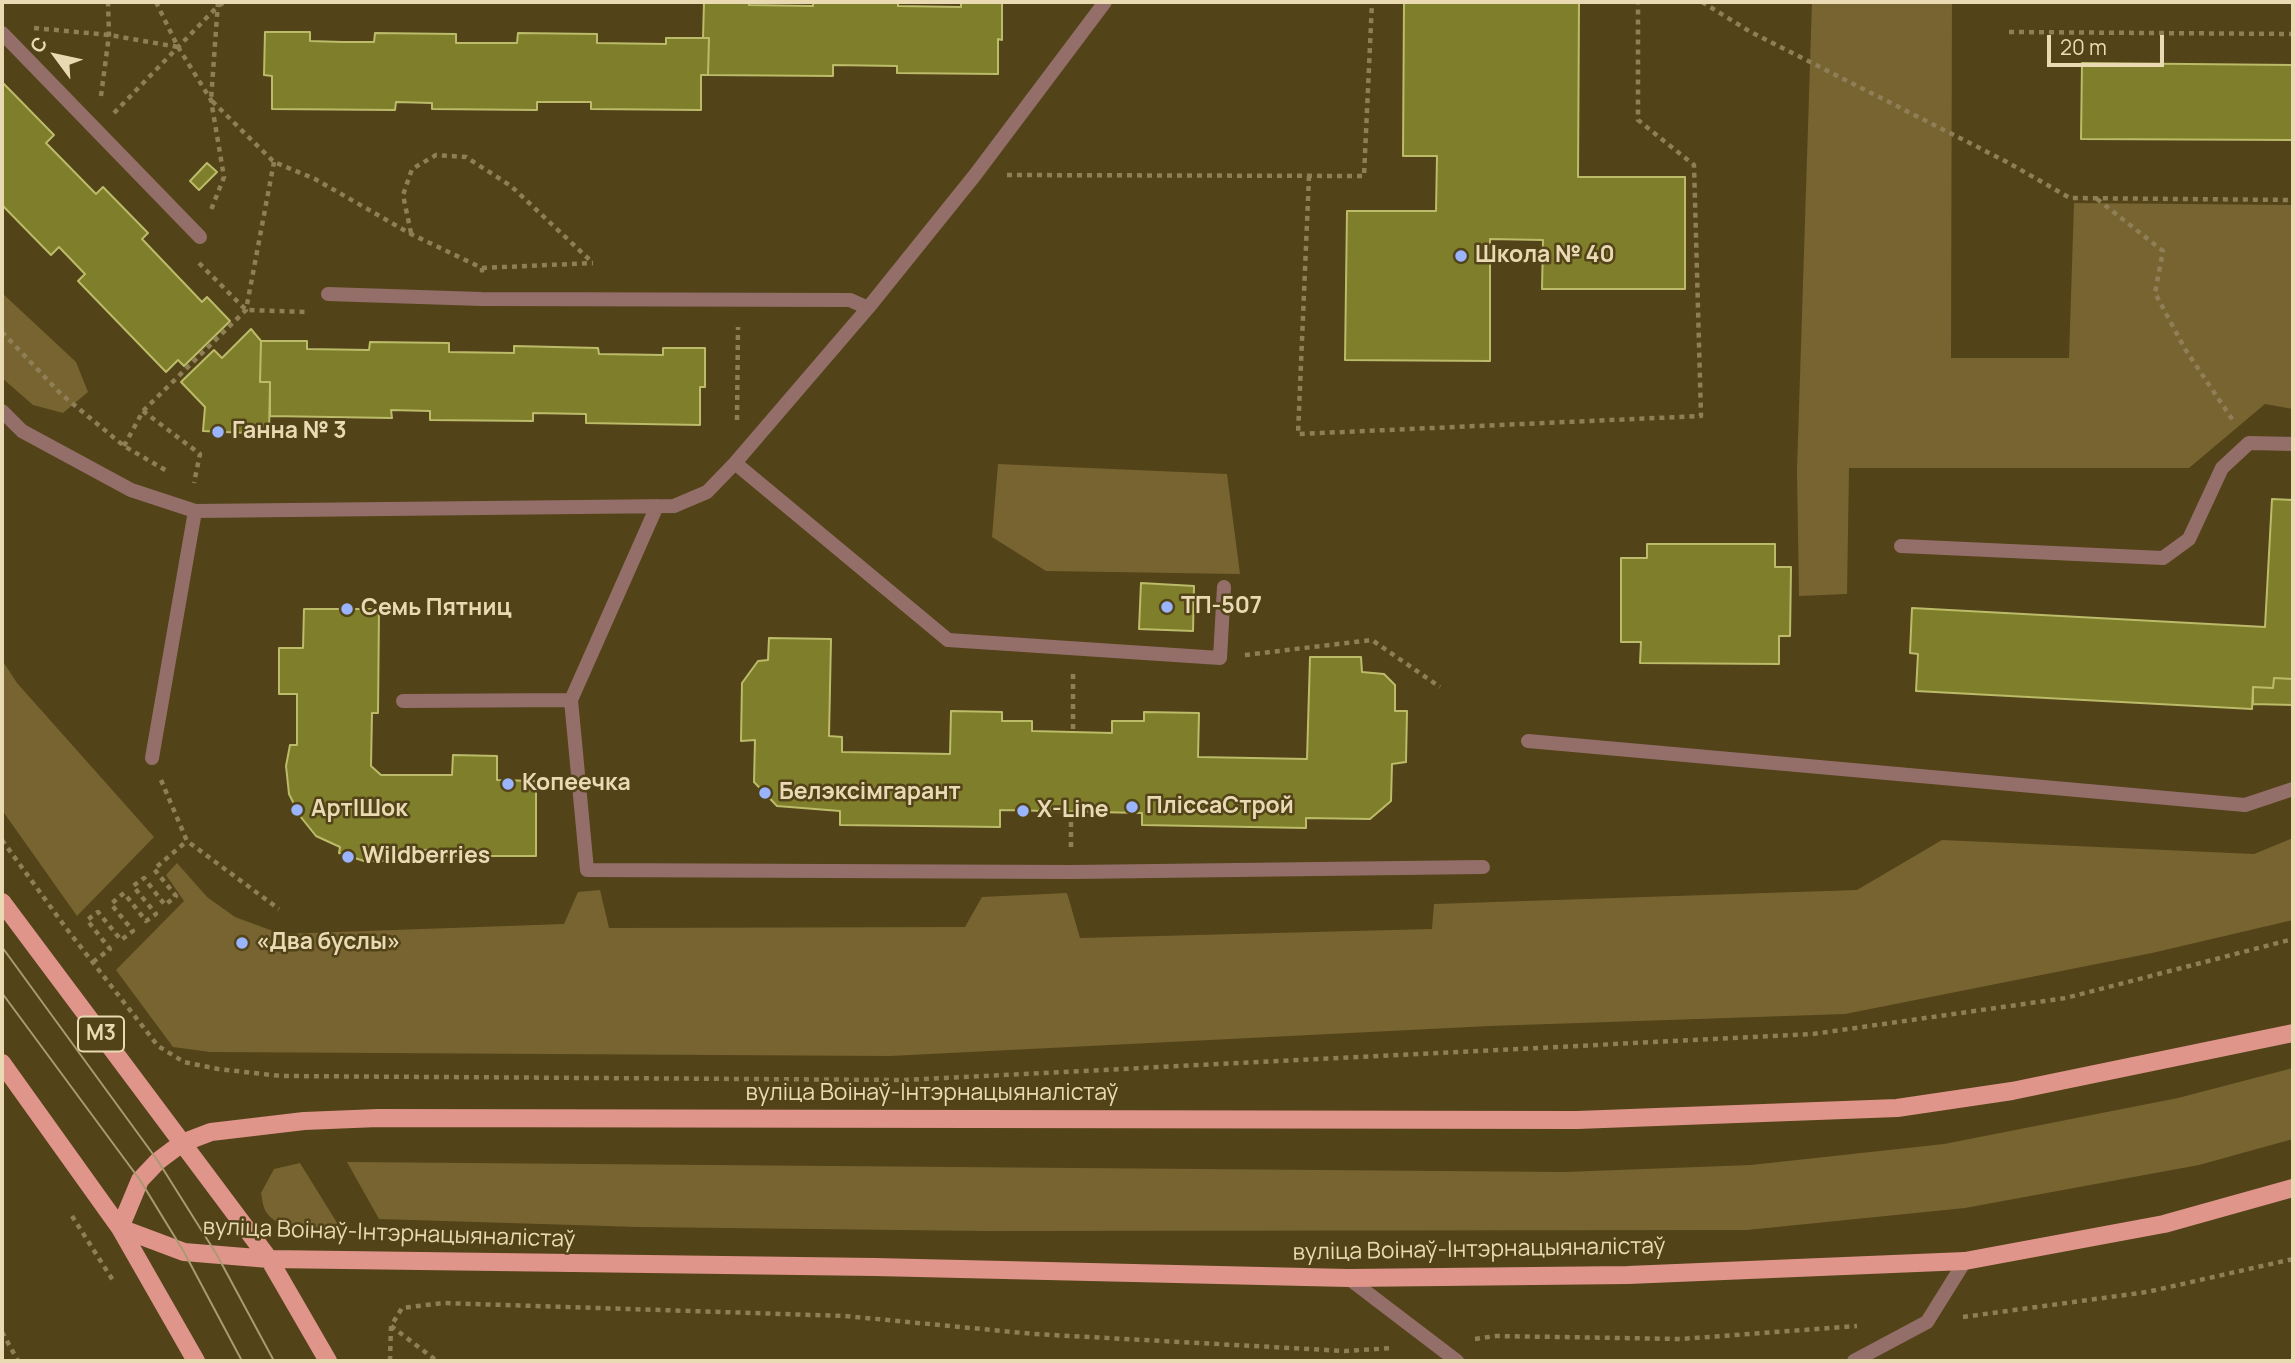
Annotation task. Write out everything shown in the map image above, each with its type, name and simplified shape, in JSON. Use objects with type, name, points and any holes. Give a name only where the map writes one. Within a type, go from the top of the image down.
[{"type":"main road","name":"М3","points":[[2,902],[269,1259],[328,1361]]},
{"type":"main road","name":"вуліца Воінаў-Інтэрнацыяналістаў","points":[[2293,1033],[2012,1091],[1897,1108],[1577,1119],[378,1118],[304,1121],[211,1132],[182,1143],[158,1161],[140,1180],[120,1228],[184,1252],[269,1259],[1348,1278],[1629,1275],[1965,1261],[2164,1224],[2293,1188]]},
{"type":"main road","points":[[2,1063],[120,1228],[197,1361]]},
{"type":"lane","points":[[2,411],[22,431],[131,490],[195,511],[674,506],[707,492],[868,308],[975,175],[1105,2]]},
{"type":"lane","points":[[2,33],[200,237]]},
{"type":"lane","points":[[328,294],[481,299],[849,300],[868,308]]},
{"type":"lane","points":[[1901,546],[2163,558],[2189,539],[2222,468],[2249,443],[2293,444]]},
{"type":"lane","points":[[735,463],[948,640],[1220,658],[1224,587]]},
{"type":"lane","points":[[657,506],[571,700],[587,870],[1072,872],[1483,867]]},
{"type":"lane","points":[[152,758],[195,511]]},
{"type":"lane","points":[[403,701],[571,700]]},
{"type":"lane","points":[[1528,741],[2245,805],[2293,789]]},
{"type":"lane","points":[[1854,1361],[1927,1322],[1965,1261]]},
{"type":"lane","points":[[1348,1278],[1457,1361]]},
{"type":"path","points":[[96,131],[109,35],[108,2]]},
{"type":"path","points":[[156,2],[177,47],[211,100],[274,162],[315,179],[411,234],[482,268],[593,263],[511,186],[466,157],[436,155],[412,169],[403,195],[411,234]]},
{"type":"path","points":[[96,131],[218,4],[225,2]]},
{"type":"path","points":[[975,175],[1364,176],[1372,2]]},
{"type":"path","points":[[1309,176],[1298,434],[1701,416],[1694,165],[1638,120],[1638,2]]},
{"type":"path","points":[[1702,2],[1749,32],[2007,162],[2070,198],[2293,200]]},
{"type":"path","points":[[200,237],[224,177],[211,100],[218,4]]},
{"type":"path","points":[[29,27],[109,35],[177,47]]},
{"type":"path","points":[[2009,33],[2293,34]]},
{"type":"path","points":[[124,446],[143,411],[246,310],[274,162]]},
{"type":"path","points":[[2096,198],[2163,251],[2155,293],[2185,349],[2249,443]]},
{"type":"path","points":[[481,299],[482,268]]},
{"type":"path","points":[[737,423],[738,319]]},
{"type":"path","points":[[2,332],[61,394],[124,446],[170,473]]},
{"type":"path","points":[[143,411],[200,453],[194,487],[182,480]]},
{"type":"path","points":[[1220,658],[1372,640],[1440,687]]},
{"type":"path","points":[[1072,649],[1073,733]]},
{"type":"path","points":[[152,758],[187,841],[279,909]]},
{"type":"path","points":[[2,839],[158,1046],[184,1062],[281,1076],[904,1080],[1813,1034],[2066,998],[2293,939]]},
{"type":"path","points":[[93,962],[110,949],[87,920],[98,912],[121,940],[133,931],[111,904],[124,893],[146,921],[156,914],[133,886],[144,878],[165,905],[176,896],[154,869],[187,841]]},
{"type":"path","points":[[68,1210],[120,1291]]},
{"type":"path","points":[[1927,1322],[2147,1292],[2293,1259]]},
{"type":"path","points":[[390,1361],[391,1326],[402,1308],[443,1303],[845,1316],[1034,1334],[1345,1351],[1438,1346],[1496,1336],[1681,1339],[1859,1326]]},
{"type":"path","points":[[391,1326],[437,1361]]},
{"type":"path","points":[[2,1332],[18,1361]]},
{"type":"shaded area","points":[[1812,2],[1952,2],[1951,358],[2069,358],[2074,203],[2293,205],[2293,409],[2265,404],[2189,468],[1849,468],[1847,594],[1799,596],[1797,470]]},
{"type":"shaded area","points":[[2,293],[76,362],[88,392],[63,413],[33,405],[2,378]]},
{"type":"shaded area","points":[[998,464],[1227,474],[1240,574],[1046,571],[992,537]]},
{"type":"shaded area","points":[[2,660],[17,683],[154,837],[77,916],[2,810]]},
{"type":"shaded area","points":[[2293,838],[2293,920],[2152,953],[1845,1014],[1490,1026],[890,1056],[210,1052],[173,1047],[116,970],[184,901],[166,875],[177,863],[207,897],[235,917],[281,934],[564,924],[578,892],[600,890],[609,928],[965,927],[982,897],[1067,893],[1080,938],[1432,929],[1434,904],[1857,890],[1942,840],[2254,854]]},
{"type":"shaded area","points":[[2293,1068],[2293,1139],[2199,1165],[1965,1208],[1747,1230],[987,1231],[639,1227],[379,1219],[347,1162],[1564,1172],[1751,1165],[1944,1144],[2178,1098]]},
{"type":"shaded area","points":[[300,1163],[339,1226],[288,1226],[271,1218],[265,1210],[261,1193],[274,1169]]},
{"type":"building","points":[[704,2],[813,6],[813,2],[898,2],[898,6],[961,7],[961,2],[1002,2],[1002,40],[998,39],[998,74],[897,73],[897,66],[833,65],[833,76],[708,75],[709,38],[703,38]]},
{"type":"building","points":[[1404,2],[1579,2],[1578,177],[1685,177],[1685,289],[1542,289],[1543,240],[1490,239],[1490,361],[1345,360],[1347,211],[1436,211],[1437,156],[1403,156]]},
{"type":"building","points":[[265,32],[310,32],[310,41],[342,42],[374,42],[375,33],[456,34],[456,43],[517,43],[518,33],[597,34],[597,43],[666,44],[666,38],[709,38],[708,75],[701,75],[701,110],[591,109],[591,102],[537,102],[537,110],[432,109],[432,103],[396,102],[395,110],[272,109],[272,76],[264,75]]},
{"type":"building","points":[[2082,63],[2293,65],[2293,140],[2081,139]]},
{"type":"building","points":[[2,82],[54,135],[46,143],[96,194],[103,187],[148,233],[142,239],[202,302],[207,297],[230,321],[184,366],[178,360],[166,372],[78,281],[85,274],[59,247],[51,255],[2,205]]},
{"type":"building","points":[[207,163],[217,172],[199,190],[190,181]]},
{"type":"building","points":[[251,329],[261,341],[260,382],[270,382],[269,434],[203,431],[205,407],[181,382],[214,350],[222,358]]},
{"type":"building","points":[[261,341],[307,341],[307,349],[369,350],[370,342],[449,343],[449,352],[514,353],[514,346],[598,348],[599,354],[663,355],[663,348],[705,348],[705,387],[700,387],[700,425],[586,423],[586,414],[533,413],[533,421],[430,420],[430,411],[391,410],[392,418],[270,416],[270,382],[260,382]]},
{"type":"building","points":[[2272,499],[2293,500],[2293,679],[2274,678],[2273,688],[2253,687],[2252,709],[1916,691],[1918,654],[1910,653],[1912,608],[2265,627]]},
{"type":"building","points":[[1647,544],[1775,544],[1775,567],[1791,567],[1790,636],[1779,636],[1779,664],[1640,663],[1641,642],[1621,642],[1621,558],[1647,558]]},
{"type":"building","name":"ТП-507","points":[[1141,583],[1194,586],[1193,631],[1139,629]]},
{"type":"building","points":[[304,609],[379,609],[378,713],[372,713],[371,766],[381,775],[452,775],[453,755],[497,756],[497,780],[536,781],[536,856],[433,856],[433,850],[399,850],[399,857],[388,861],[364,861],[339,853],[340,847],[316,836],[300,816],[289,794],[286,766],[290,745],[297,745],[297,694],[279,694],[279,648],[303,648]]},
{"type":"building","points":[[769,638],[831,639],[829,736],[842,737],[842,752],[950,754],[951,711],[1002,712],[1002,721],[1032,721],[1032,731],[1112,733],[1112,721],[1144,721],[1144,712],[1199,713],[1198,757],[1307,759],[1310,657],[1361,657],[1362,672],[1384,674],[1395,685],[1395,711],[1407,711],[1406,762],[1392,764],[1391,801],[1370,819],[1306,818],[1306,828],[1142,825],[1142,813],[1000,810],[1000,827],[840,825],[840,811],[777,806],[754,782],[755,740],[741,741],[742,683],[758,661],[768,660]]},
{"type":"building","points":[[2274,678],[2293,679],[2293,705],[2253,704],[2253,687],[2273,688]]},
{"type":"tram line","points":[[2,947],[158,1161],[217,1255],[274,1361]]},
{"type":"tram line","points":[[2,993],[140,1180],[184,1252],[242,1361]]},
{"type":"place","name":"Школа № 40","points":[[1461,256]]},
{"type":"place","name":"Ганна № 3","points":[[218,432]]},
{"type":"place","name":"ТП-507","points":[[1167,607]]},
{"type":"place","name":"Семь Пятниц","points":[[347,609]]},
{"type":"place","name":"Копеечка","points":[[508,784]]},
{"type":"place","name":"Белэксімгарант","points":[[765,793]]},
{"type":"place","name":"ПліссаСтрой","points":[[1132,807]]},
{"type":"place","name":"АртIШок","points":[[297,810]]},
{"type":"place","name":"X-Line","points":[[1023,811]]},
{"type":"place","name":"Wildberries","points":[[348,857]]},
{"type":"place","name":"«Два буслы»","points":[[242,943]]}]
